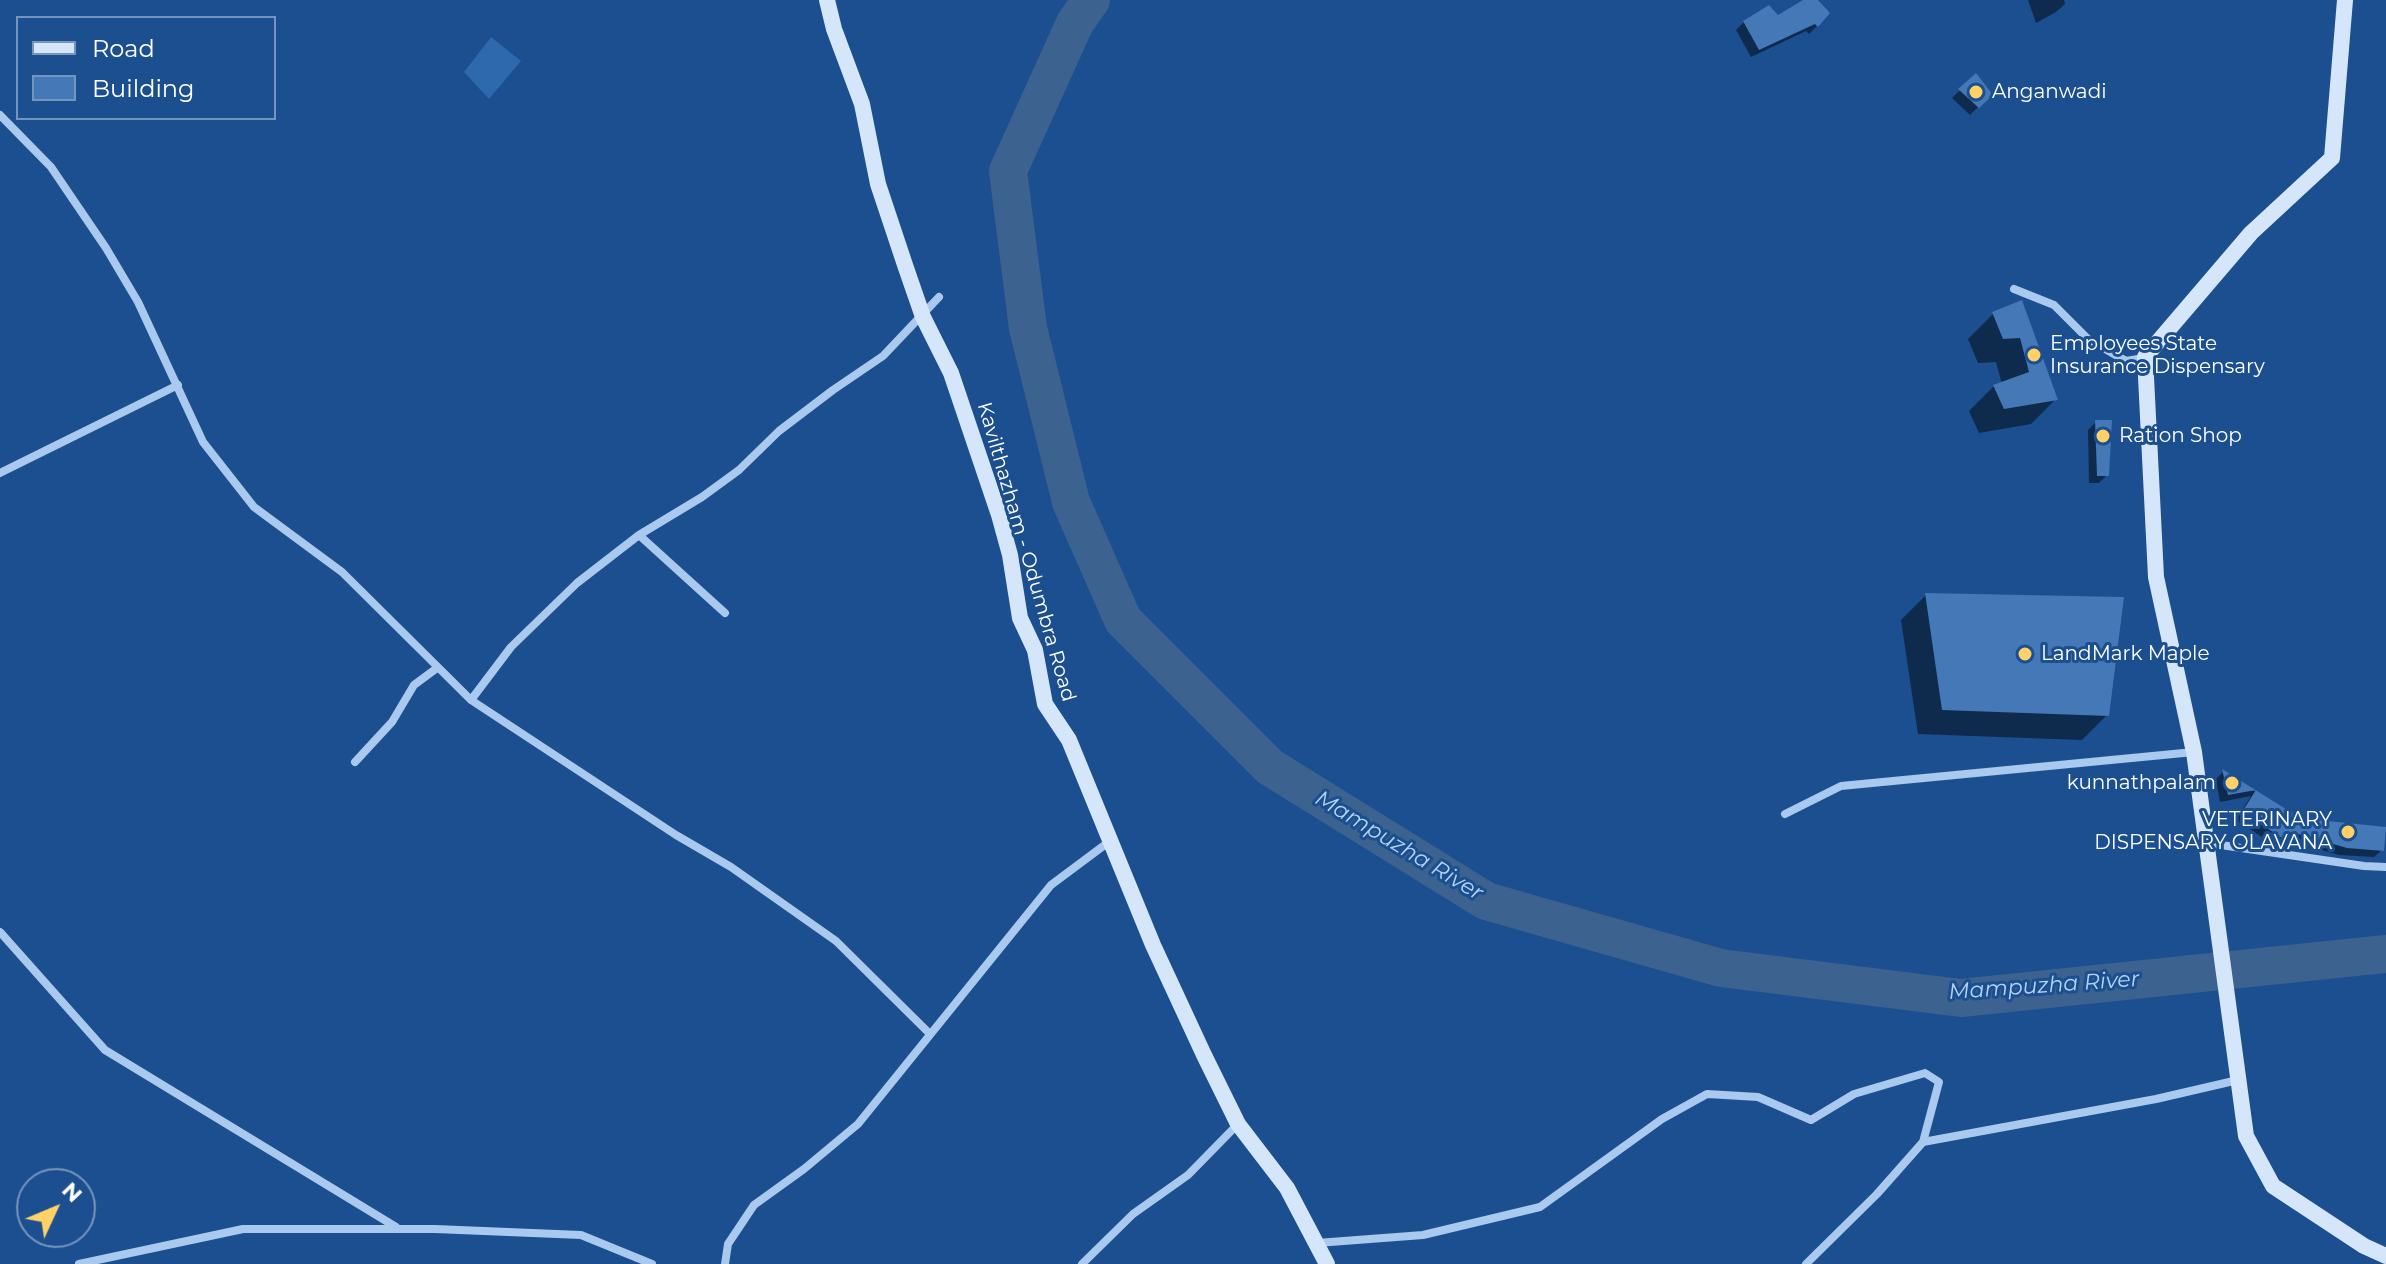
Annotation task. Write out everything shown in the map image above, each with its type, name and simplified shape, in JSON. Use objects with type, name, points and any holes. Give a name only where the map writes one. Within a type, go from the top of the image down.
[{"type":"main road","name":"Kavilthazham - Odumbra Road","points":[[827,0],[834,29],[862,104],[878,184],[923,317],[951,373],[999,515],[1010,555],[1020,618],[1035,650],[1045,704],[1069,740],[1182,1011],[1238,1124],[1287,1188],[1327,1264]]},
{"type":"main road","points":[[2345,0],[2332,158],[2251,233],[2145,357],[2156,577],[2194,752],[2246,1136],[2273,1186],[2364,1246],[2386,1256]]},
{"type":"street","points":[[0,115],[51,167],[106,248],[138,302],[203,442],[254,507],[342,572],[471,700],[676,835],[731,867],[836,941],[930,1034]]},
{"type":"street","points":[[2014,289],[2054,305],[2088,339],[2126,361],[2145,357]]},
{"type":"street","points":[[471,700],[511,647],[577,583],[639,535],[702,497],[739,470],[779,431],[883,356],[939,297]]},
{"type":"street","points":[[0,473],[178,385]]},
{"type":"street","points":[[639,535],[725,613]]},
{"type":"street","points":[[355,762],[392,722],[414,685],[437,668]]},
{"type":"street","points":[[1785,814],[1841,786],[2194,752]]},
{"type":"street","points":[[725,1264],[728,1244],[754,1205],[858,1124],[1051,885],[1111,841]]},
{"type":"street","points":[[2207,843],[2386,867]]},
{"type":"street","points":[[0,932],[105,1050],[399,1229]]},
{"type":"street","points":[[1317,1243],[1423,1235],[1540,1207],[1662,1119],[1707,1094],[1758,1097],[1811,1120],[1854,1094],[1925,1073],[1939,1082],[1923,1142],[1877,1194],[1806,1264]]},
{"type":"street","points":[[1923,1142],[2156,1099],[2239,1079]]},
{"type":"street","points":[[1082,1264],[1133,1214],[1188,1175],[1238,1124]]},
{"type":"street","points":[[79,1264],[243,1229],[399,1229],[581,1235],[652,1264]]},
{"type":"shaded area","points":[[491,37],[521,61],[489,99],[464,72]]},
{"type":"building","points":[[1803,0],[1818,0],[1830,13],[1818,27],[1815,24],[1759,50],[1743,21],[1769,5],[1778,15]]},
{"type":"building","name":"Anganwadi","points":[[1976,73],[1993,95],[1979,108],[1958,89]]},
{"type":"building","name":"Employees State Insurance Dispensary","points":[[2022,300],[2058,400],[2004,409],[1993,385],[2029,372],[2020,338],[2003,339],[1992,312]]},
{"type":"building","name":"Ration Shop","points":[[2095,420],[2112,420],[2109,476],[2097,476]]},
{"type":"building","name":"LandMark Maple","points":[[1925,593],[2124,597],[2109,716],[1942,710]]},
{"type":"building","name":"kunnathpalam","points":[[2222,769],[2256,790],[2228,795]]},
{"type":"building","points":[[2256,790],[2313,826],[2318,820],[2386,827],[2384,851],[2347,848],[2291,832],[2285,840],[2242,812]]},
{"type":"waterway","name":"Mampuzha River","points":[[1091,0],[1075,23],[1008,171],[1028,328],[1071,502],[1123,620],[1270,767],[1486,901],[1721,968],[1961,998],[2386,954]]},
{"type":"place","name":"Anganwadi","points":[[1976,92]]},
{"type":"place","name":"Employees State Insurance Dispensary","points":[[2034,355]]},
{"type":"place","name":"Ration Shop","points":[[2103,436]]},
{"type":"place","name":"LandMark Maple","points":[[2025,654]]},
{"type":"place","name":"kunnathpalam","points":[[2232,783]]},
{"type":"place","name":"VETERINARY DISPENSARY OLAVANA","points":[[2348,832]]}]
